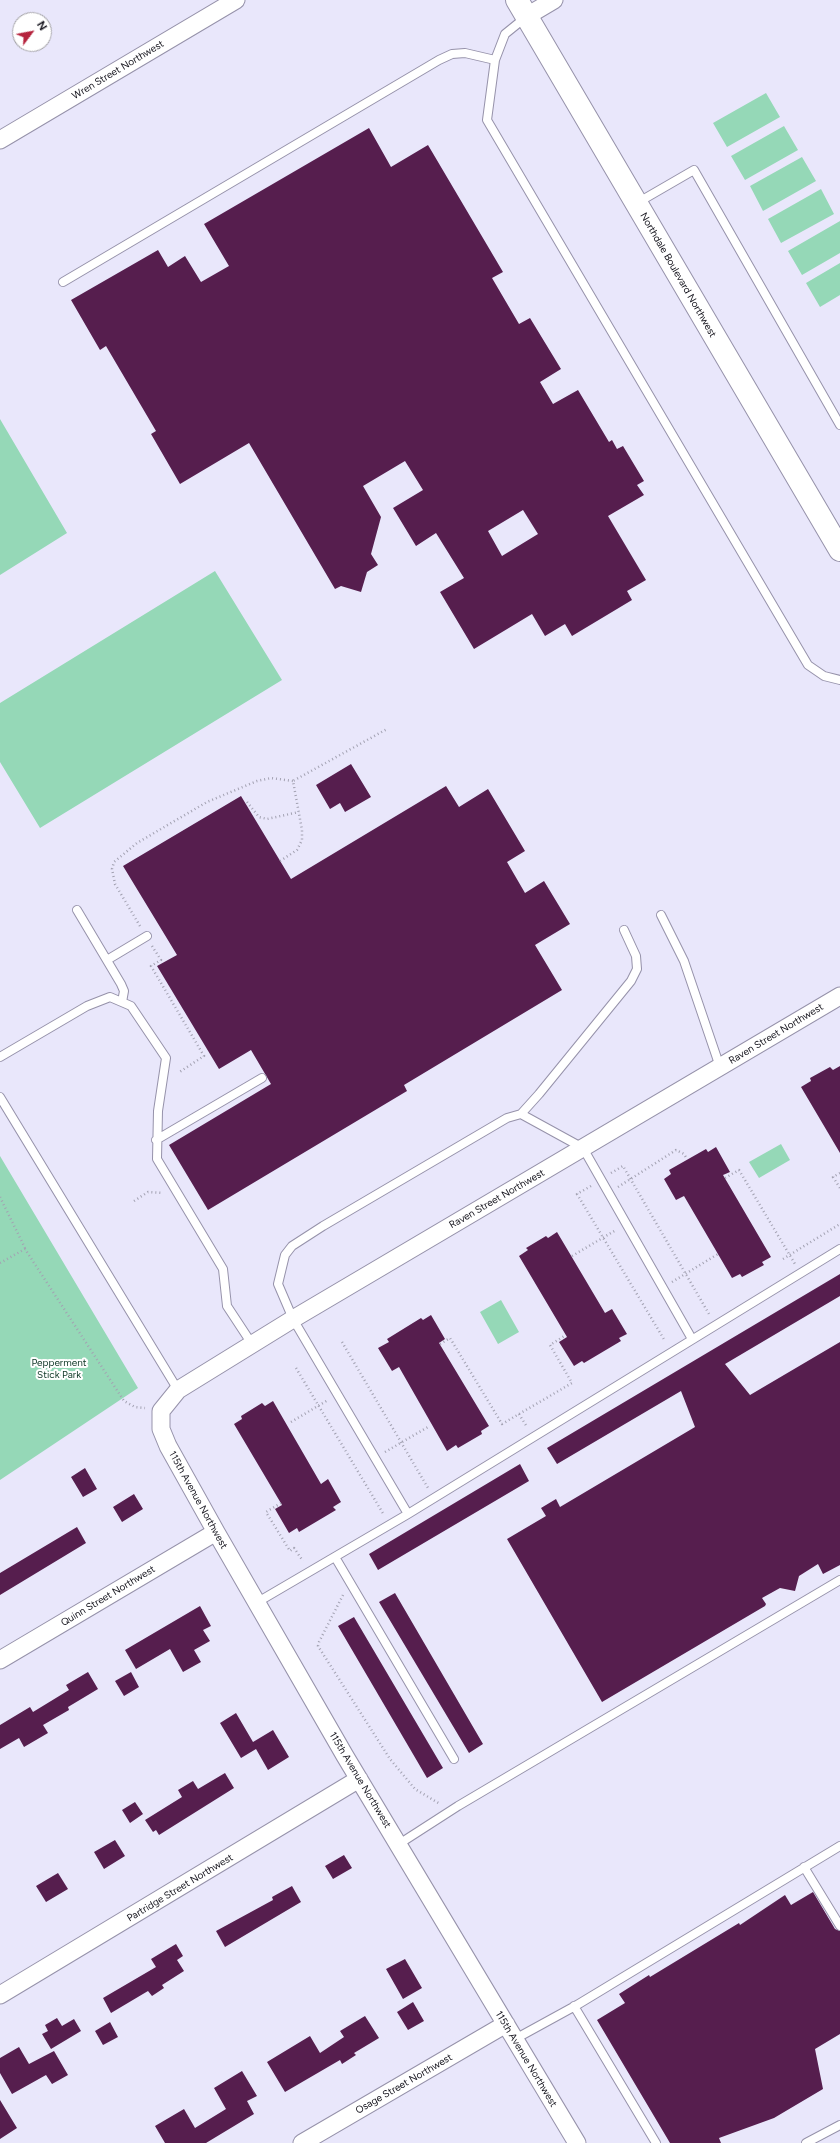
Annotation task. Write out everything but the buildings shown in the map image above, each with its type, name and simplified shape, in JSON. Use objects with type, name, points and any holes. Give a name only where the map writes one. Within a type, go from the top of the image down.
[{"type":"street","name":"Wren Street Northwest","points":[[0,140],[236,0]]},
{"type":"street","points":[[522,8],[554,0]]},
{"type":"street","name":"Northdale Boulevard Northwest","points":[[522,8],[840,550]]},
{"type":"street","name":"Raven Street Northwest","points":[[162,1411],[178,1390],[252,1344],[840,996]]},
{"type":"street","name":"115th Avenue Northwest","points":[[162,1411],[161,1429],[168,1446],[256,1603],[359,1779],[577,2143]]},
{"type":"street","name":"Quinn Street Northwest","points":[[0,1660],[216,1532]]},
{"type":"street","name":"Partridge Street Northwest","points":[[0,1995],[359,1779]]},
{"type":"street","name":"Osage Street Northwest","points":[[302,2143],[506,2024]]},
{"type":"lane","points":[[522,8],[505,34],[495,60],[487,120],[804,659],[808,665],[824,676],[840,680]]},
{"type":"lane","points":[[63,282],[439,60],[452,54],[465,53],[495,60]]},
{"type":"lane","points":[[636,204],[694,170],[840,425]]},
{"type":"lane","points":[[77,910],[124,991],[122,1002]]},
{"type":"lane","points":[[661,915],[684,961],[720,1068]]},
{"type":"lane","points":[[408,1514],[293,1319],[278,1284],[285,1255],[292,1246],[508,1118],[521,1114],[631,981],[637,969],[636,956],[624,930]]},
{"type":"lane","points":[[107,960],[147,936]]},
{"type":"lane","points":[[0,1057],[87,1006],[110,997],[131,1006],[166,1058],[156,1140],[157,1159],[223,1269],[227,1306],[252,1344]]},
{"type":"lane","points":[[156,1140],[262,1078]]},
{"type":"lane","points":[[0,1097],[178,1390]]},
{"type":"lane","points":[[521,1114],[583,1148],[692,1339]]},
{"type":"lane","points":[[256,1603],[390,1525],[840,1249]]},
{"type":"lane","points":[[335,1557],[454,1759]]},
{"type":"lane","points":[[399,1844],[449,1812],[840,1580]]},
{"type":"lane","points":[[515,2039],[574,2006],[840,1846]]},
{"type":"lane","points":[[804,1867],[840,1926]]},
{"type":"lane","points":[[574,2006],[656,2143]]},
{"type":"lane","points":[[807,2143],[840,2125]]},
{"type":"path","points":[[178,1073],[204,1056],[151,966],[161,960],[114,884],[112,869],[114,862],[137,843],[207,802],[257,781],[271,778],[293,781],[387,729]]},
{"type":"path","points":[[280,861],[297,850],[302,840],[299,812],[293,781]]},
{"type":"path","points":[[247,802],[260,817],[267,819],[299,812]]},
{"type":"path","points":[[608,1192],[676,1150],[684,1154],[687,1159]]},
{"type":"path","points":[[609,1175],[623,1166],[687,1273],[716,1325]]},
{"type":"path","points":[[725,1178],[739,1170],[800,1274]]},
{"type":"path","points":[[840,1173],[833,1177],[840,1188]]},
{"type":"path","points":[[591,1186],[576,1194],[659,1332]]},
{"type":"path","points":[[134,1201],[148,1192],[167,1193]]},
{"type":"path","points":[[0,1197],[26,1249],[124,1401],[135,1407],[162,1411]]},
{"type":"path","points":[[572,1256],[626,1224]]},
{"type":"path","points":[[783,1259],[840,1224]]},
{"type":"path","points":[[0,1263],[26,1249]]},
{"type":"path","points":[[663,1288],[718,1254]]},
{"type":"path","points":[[440,1344],[450,1338],[502,1424],[572,1383],[550,1345],[566,1335]]},
{"type":"path","points":[[342,1342],[420,1474]]},
{"type":"path","points":[[296,1368],[390,1525]]},
{"type":"path","points":[[291,1422],[338,1395]]},
{"type":"path","points":[[375,1459],[428,1427]]},
{"type":"path","points":[[281,1503],[266,1512],[290,1551],[294,1548],[309,1572]]},
{"type":"path","points":[[349,1582],[318,1642],[318,1646],[390,1759],[415,1789],[436,1801],[449,1812]]},
{"type":"green space","points":[[766,93],[780,117],[727,147],[713,123]]},
{"type":"green space","points":[[784,126],[798,150],[745,180],[731,156]]},
{"type":"green space","points":[[802,157],[816,181],[763,211],[750,186]]},
{"type":"green space","points":[[821,189],[834,214],[781,243],[768,219]]},
{"type":"green space","points":[[840,221],[840,253],[802,275],[788,251]]},
{"type":"green space","points":[[840,263],[840,295],[820,307],[806,283]]},
{"type":"green space","points":[[0,419],[67,533],[0,575]]},
{"type":"green space","points":[[215,571],[282,680],[40,828],[0,762],[0,703]]},
{"type":"green space","points":[[781,1144],[790,1160],[759,1178],[749,1162]]},
{"type":"green space","name":"Pepperment Stick Park","points":[[0,1156],[138,1388],[0,1480]]},
{"type":"green space","points":[[501,1300],[519,1332],[498,1344],[480,1312]]}]
